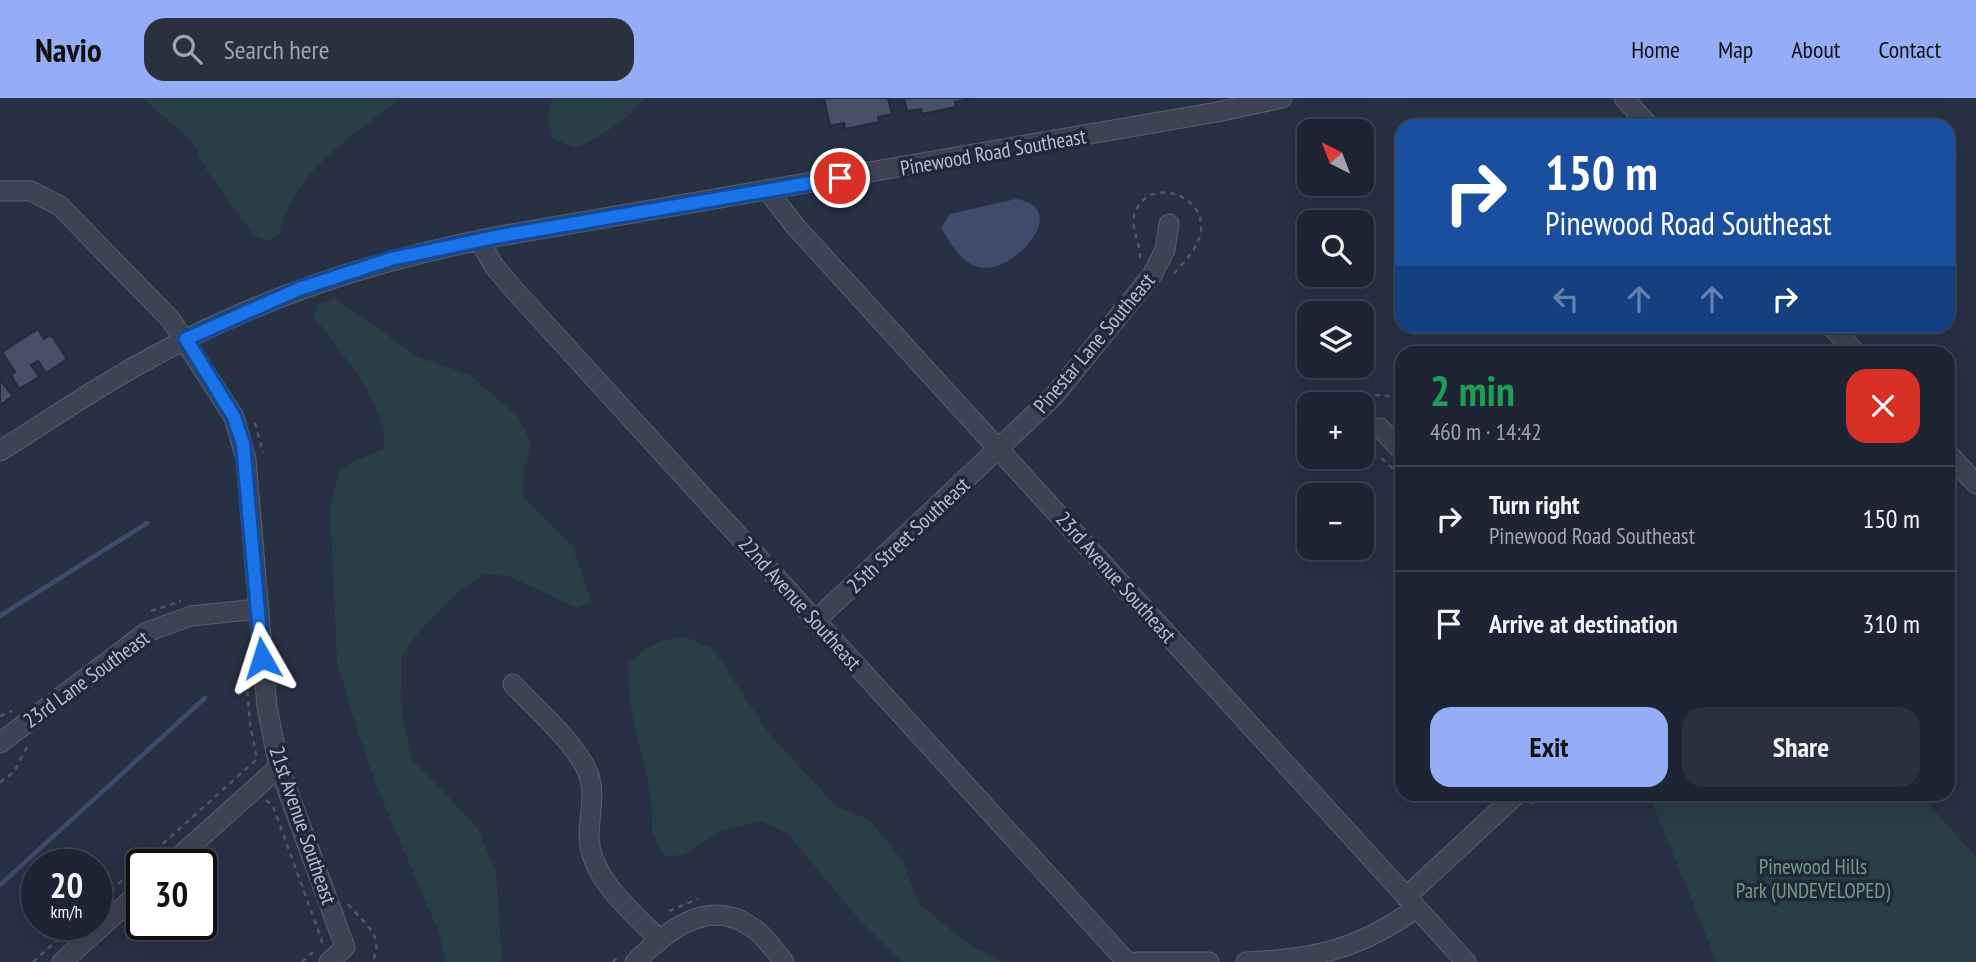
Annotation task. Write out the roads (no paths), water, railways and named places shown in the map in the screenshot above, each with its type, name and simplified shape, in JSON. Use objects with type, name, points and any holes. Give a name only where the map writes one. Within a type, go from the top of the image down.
[{"type":"street","name":"Pinewood Road Southeast","points":[[0,451],[119,376],[186,339],[330,278],[391,259],[479,240],[1217,112],[1282,98]]},
{"type":"street","points":[[1624,98],[1643,119]]},
{"type":"street","name":"21st Avenue Southeast","points":[[0,191],[31,191],[60,206],[148,293],[186,339],[234,417],[243,444],[267,707],[279,767],[345,947],[329,962]]},
{"type":"street","name":"23rd Avenue Southeast","points":[[768,191],[785,215],[1465,962]]},
{"type":"street","name":"Pinestar Lane Southeast","points":[[998,448],[1054,396],[1152,275],[1165,250],[1169,224]]},
{"type":"street","name":"22nd Avenue Southeast","points":[[479,240],[494,266],[516,292],[1127,962]]},
{"type":"street","points":[[1838,333],[1850,346]]},
{"type":"street","points":[[1380,428],[1395,444]]},
{"type":"street","name":"25th Street Southeast","points":[[816,620],[998,448]]},
{"type":"street","points":[[1955,461],[1976,484]]},
{"type":"street","name":"23rd Lane Southeast","points":[[0,743],[147,632],[191,616],[257,609]]},
{"type":"street","points":[[513,684],[585,766],[591,789],[589,835],[593,859],[606,881],[660,940]]},
{"type":"street","points":[[188,849],[279,767]]},
{"type":"street","points":[[1246,962],[1312,956],[1340,950],[1378,935],[1522,801]]},
{"type":"street","points":[[62,962],[126,904]]},
{"type":"street","points":[[635,962],[660,940],[688,920],[699,916],[726,916],[751,926],[785,962]]},
{"type":"street","points":[[1137,962],[1209,962]]},
{"type":"water","points":[[1016,199],[1032,205],[1039,214],[1038,227],[1032,240],[1006,262],[992,267],[972,265],[956,251],[941,228],[950,214]]},
{"type":"waterway","points":[[0,616],[147,523]]},
{"type":"waterway","points":[[0,885],[205,698]]},
{"type":"park label","name":"Pinewood Hills Park (UNDEVELOPED)","points":[[1813,878]]}]
